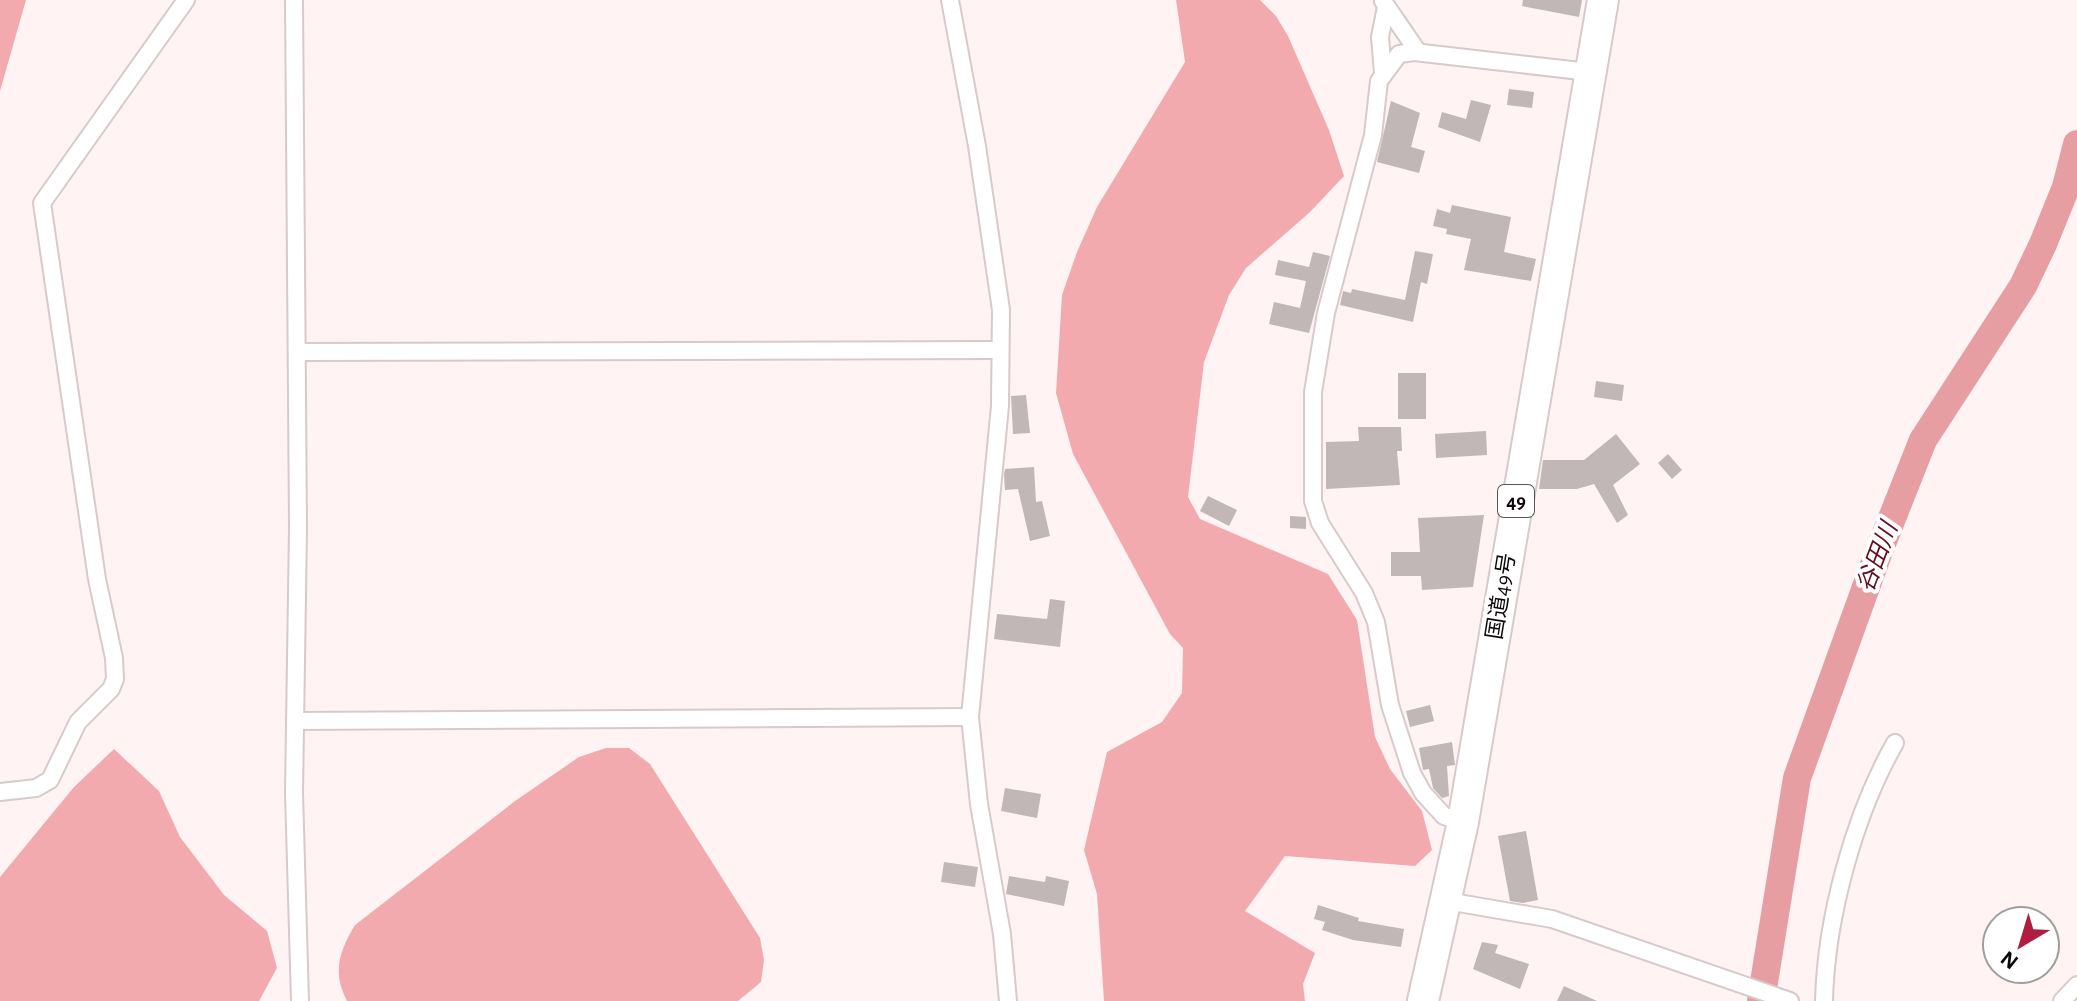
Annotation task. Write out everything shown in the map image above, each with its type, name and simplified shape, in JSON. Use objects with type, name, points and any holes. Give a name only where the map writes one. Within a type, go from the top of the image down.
[{"type":"highway","name":"国道49号","points":[[1423,1001],[1463,822],[1603,0]]},
{"type":"street","points":[[0,792],[36,788],[50,780],[72,731],[111,689],[115,679],[108,625],[97,579],[42,203],[186,0]]},
{"type":"street","points":[[294,0],[297,352],[295,721],[300,1001]]},
{"type":"street","points":[[950,0],[977,146],[1001,310],[998,350],[1000,406],[970,717],[979,804],[1002,934],[1008,1001]]},
{"type":"street","points":[[1384,3],[1418,52]]},
{"type":"street","points":[[1384,3],[1380,37],[1383,73],[1374,103],[1373,135],[1318,352],[1313,392],[1313,501],[1320,523],[1364,593],[1376,622],[1390,705],[1412,773],[1423,793],[1444,816],[1463,822]]},
{"type":"street","points":[[1383,73],[1399,54],[1418,52],[1589,72]]},
{"type":"street","points":[[297,352],[998,350]]},
{"type":"street","points":[[295,721],[970,717]]},
{"type":"street","points":[[1824,1001],[1825,972],[1844,877],[1873,783],[1895,743]]},
{"type":"street","points":[[1447,901],[1552,919],[1790,1001]]},
{"type":"street","points":[[2062,1001],[2077,985]]},
{"type":"shaded area","points":[[0,0],[26,0],[0,91]]},
{"type":"shaded area","points":[[1176,0],[1260,0],[1276,16],[1288,36],[1329,130],[1344,176],[1310,212],[1246,268],[1229,295],[1204,362],[1188,497],[1200,519],[1328,574],[1357,620],[1375,737],[1390,769],[1422,811],[1432,850],[1415,866],[1285,856],[1245,911],[1315,953],[1303,984],[1305,1001],[1104,1001],[1097,894],[1084,850],[1107,752],[1162,722],[1182,693],[1183,648],[1170,634],[1073,454],[1056,393],[1062,295],[1097,207],[1185,62]]},
{"type":"shaded area","points":[[606,748],[629,748],[650,764],[760,938],[764,960],[761,982],[738,1001],[347,1001],[342,991],[339,962],[355,925],[515,801],[579,757]]},
{"type":"shaded area","points":[[114,749],[159,791],[180,837],[224,895],[267,931],[277,968],[259,1001],[0,1001],[0,877],[74,787]]},
{"type":"building","points":[[1523,0],[1582,0],[1579,17],[1522,6]]},
{"type":"building","points":[[1509,89],[1534,92],[1532,108],[1507,105]]},
{"type":"building","points":[[1471,100],[1491,105],[1480,142],[1438,127],[1442,112],[1466,119]]},
{"type":"building","points":[[1391,101],[1420,113],[1411,147],[1425,151],[1419,173],[1377,162]]},
{"type":"building","points":[[1452,205],[1511,217],[1504,252],[1536,259],[1531,281],[1464,270],[1471,239],[1446,234],[1447,229],[1433,226],[1437,209],[1450,213]]},
{"type":"building","points":[[1415,251],[1433,254],[1427,284],[1421,282],[1413,322],[1340,305],[1343,291],[1351,293],[1352,289],[1405,300]]},
{"type":"building","points":[[1313,252],[1330,256],[1309,333],[1269,324],[1274,302],[1300,308],[1306,281],[1275,275],[1278,260],[1309,267]]},
{"type":"building","points":[[1398,373],[1426,373],[1426,419],[1398,419]]},
{"type":"building","points":[[1596,381],[1624,385],[1622,401],[1594,397]]},
{"type":"building","points":[[1026,395],[1030,433],[1013,434],[1011,396]]},
{"type":"building","points":[[1358,427],[1401,427],[1402,451],[1397,451],[1400,485],[1326,489],[1326,442],[1359,441]]},
{"type":"building","points":[[1486,431],[1487,455],[1436,458],[1435,434]]},
{"type":"building","points":[[1616,434],[1640,464],[1613,485],[1628,515],[1617,523],[1594,484],[1577,489],[1539,489],[1543,460],[1584,460]]},
{"type":"building","points":[[1668,454],[1682,470],[1672,479],[1658,463]]},
{"type":"building","points":[[1034,467],[1036,502],[1042,501],[1050,536],[1030,541],[1018,489],[1005,490],[1004,475],[1005,469]]},
{"type":"building","points":[[1208,496],[1237,510],[1229,526],[1200,511]]},
{"type":"building","points":[[1484,515],[1473,587],[1422,590],[1421,576],[1391,576],[1391,552],[1420,552],[1418,518]]},
{"type":"building","points":[[1290,516],[1306,517],[1306,529],[1290,528]]},
{"type":"building","points":[[1050,599],[1065,601],[1060,647],[994,639],[997,614],[1047,619]]},
{"type":"building","points":[[1430,705],[1434,721],[1410,727],[1406,711]]},
{"type":"building","points":[[1452,742],[1455,765],[1447,766],[1449,796],[1442,798],[1433,788],[1429,769],[1423,770],[1419,748]]},
{"type":"building","points":[[1005,788],[1041,794],[1037,818],[1001,811]]},
{"type":"building","points":[[1526,831],[1538,900],[1523,903],[1510,901],[1498,836]]},
{"type":"building","points":[[944,862],[978,867],[975,887],[941,882]]},
{"type":"building","points":[[1009,876],[1045,882],[1046,876],[1069,881],[1064,906],[1006,894]]},
{"type":"building","points":[[1318,905],[1359,918],[1358,921],[1404,929],[1401,947],[1353,940],[1322,930],[1325,922],[1314,919]]},
{"type":"building","points":[[1482,942],[1498,945],[1495,953],[1529,964],[1520,989],[1473,969]]},
{"type":"building","points":[[1564,986],[1597,1001],[1557,1001]]},
{"type":"waterway","name":"谷田川","points":[[1761,1001],[1797,778],[1879,551],[1923,440],[2023,286],[2066,187],[2077,144]]}]
